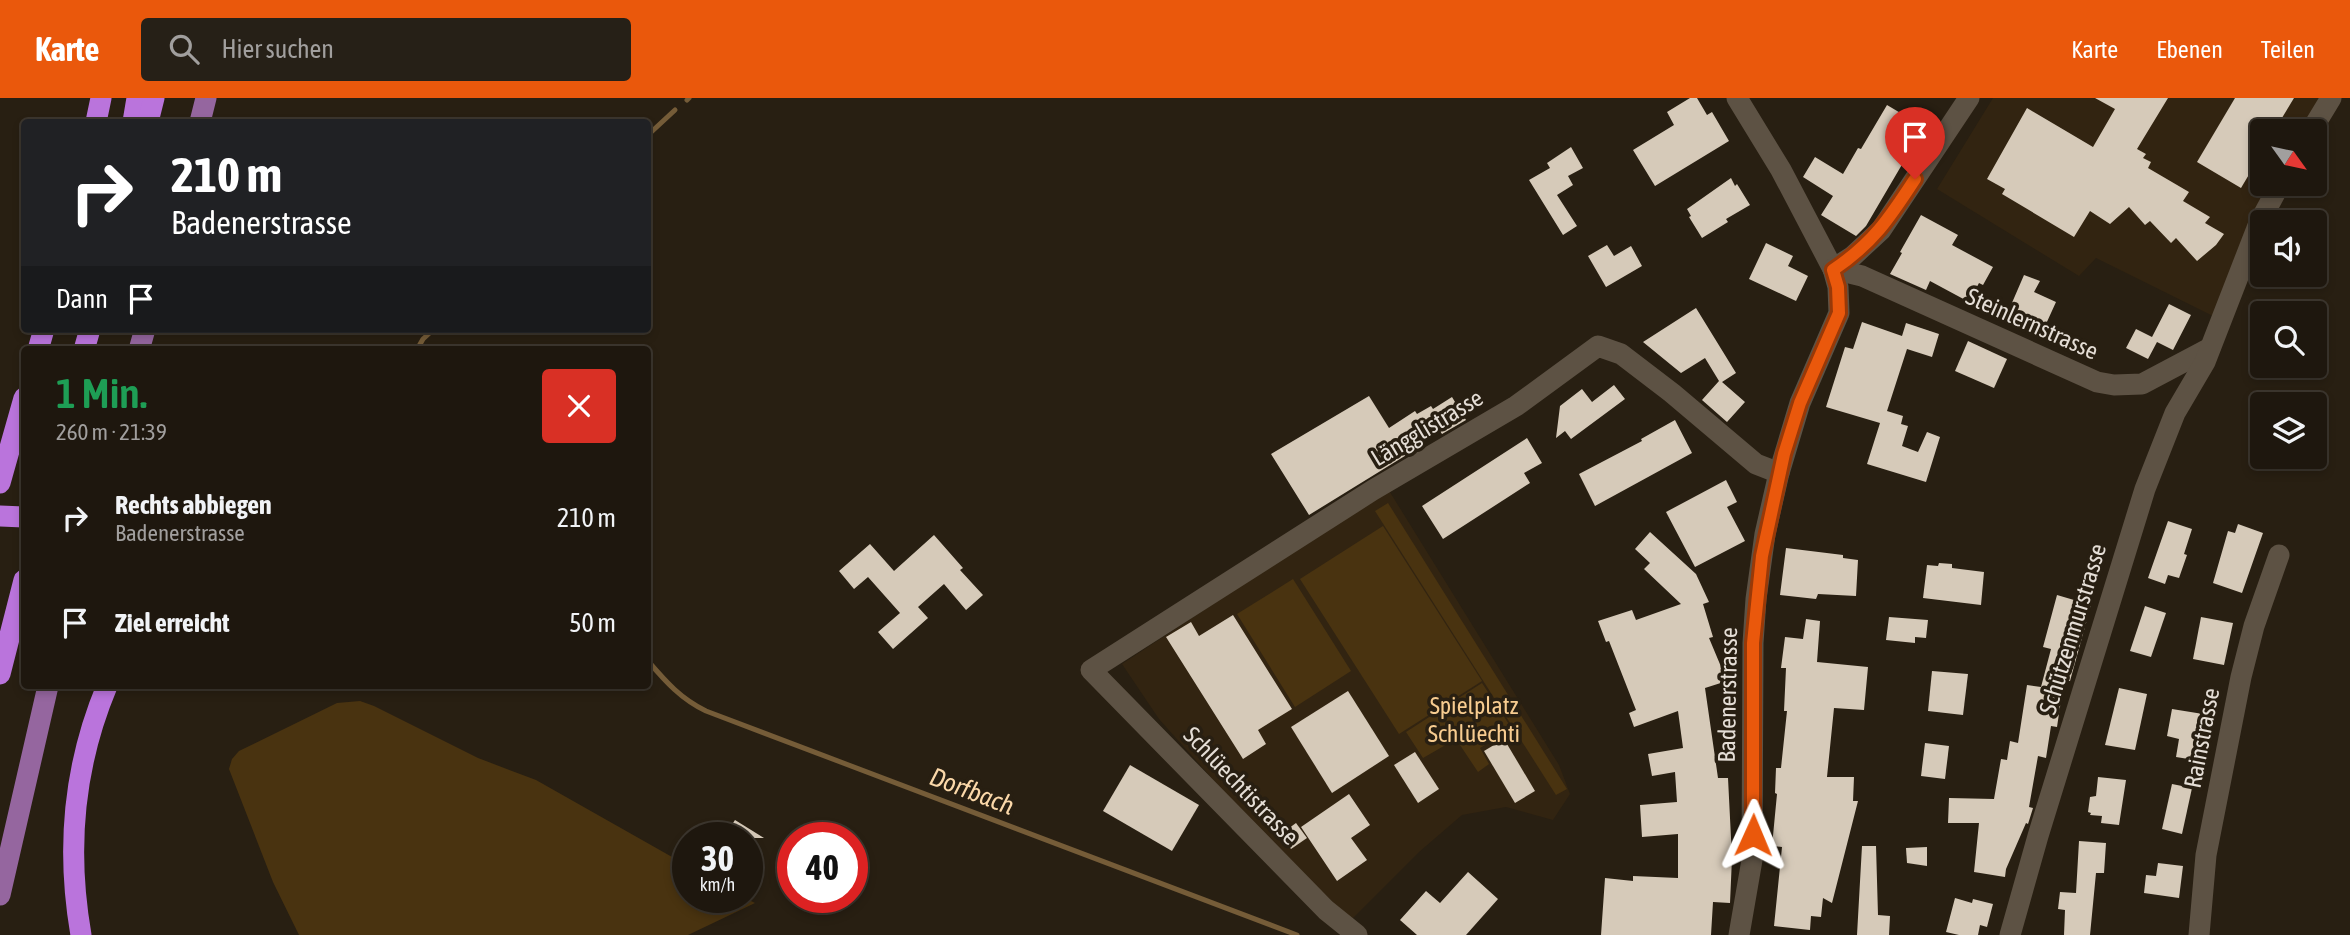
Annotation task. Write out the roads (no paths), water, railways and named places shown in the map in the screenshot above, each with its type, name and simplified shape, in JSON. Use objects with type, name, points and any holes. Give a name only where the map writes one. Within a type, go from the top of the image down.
[{"type":"highway","points":[[97,119],[101,98]]},
{"type":"highway","points":[[134,119],[137,98]]},
{"type":"highway","points":[[149,119],[154,98]]},
{"type":"highway","points":[[0,483],[21,409]]},
{"type":"highway","points":[[0,516],[21,517]]},
{"type":"highway","points":[[0,674],[21,592]]},
{"type":"highway","points":[[81,935],[72,869],[74,812],[85,747],[106,689]]},
{"type":"main road","points":[[201,119],[206,98]]},
{"type":"main road","points":[[0,895],[47,689]]},
{"type":"street","name":"Badenerstrasse","points":[[1737,98],[1781,170],[1833,270],[1838,287],[1839,313],[1800,403],[1779,473],[1765,534],[1753,643],[1752,860],[1739,935]]},
{"type":"street","points":[[1833,270],[1881,230],[1969,98]]},
{"type":"street","points":[[2318,119],[2331,98]]},
{"type":"street","name":"Schützenmurstrasse","points":[[2010,935],[2068,734],[2145,489],[2175,413],[2210,348],[2259,223],[2274,196]]},
{"type":"street","name":"Steinlernstrasse","points":[[1833,270],[1862,276],[2097,382],[2114,385],[2142,384],[2210,348]]},
{"type":"street","name":"Längglistrasse","points":[[1091,670],[1373,490],[1517,406],[1598,346],[1621,354],[1756,464],[1779,473]]},
{"type":"street","name":"Rainstrasse","points":[[2199,935],[2206,855],[2241,677],[2254,626],[2279,555]]},
{"type":"street","name":"Schlüechtistrasse","points":[[1091,670],[1326,910],[1357,935]]},
{"type":"waterway","name":"Dorfbach","points":[[651,132],[675,110]]},
{"type":"waterway","name":"Dorfbach","points":[[419,346],[430,333]]},
{"type":"waterway","name":"Dorfbach","points":[[651,664],[681,695],[706,711],[1297,935]]},
{"type":"park label","name":"Spielplatz Schlüechti","points":[[1474,720]]}]
